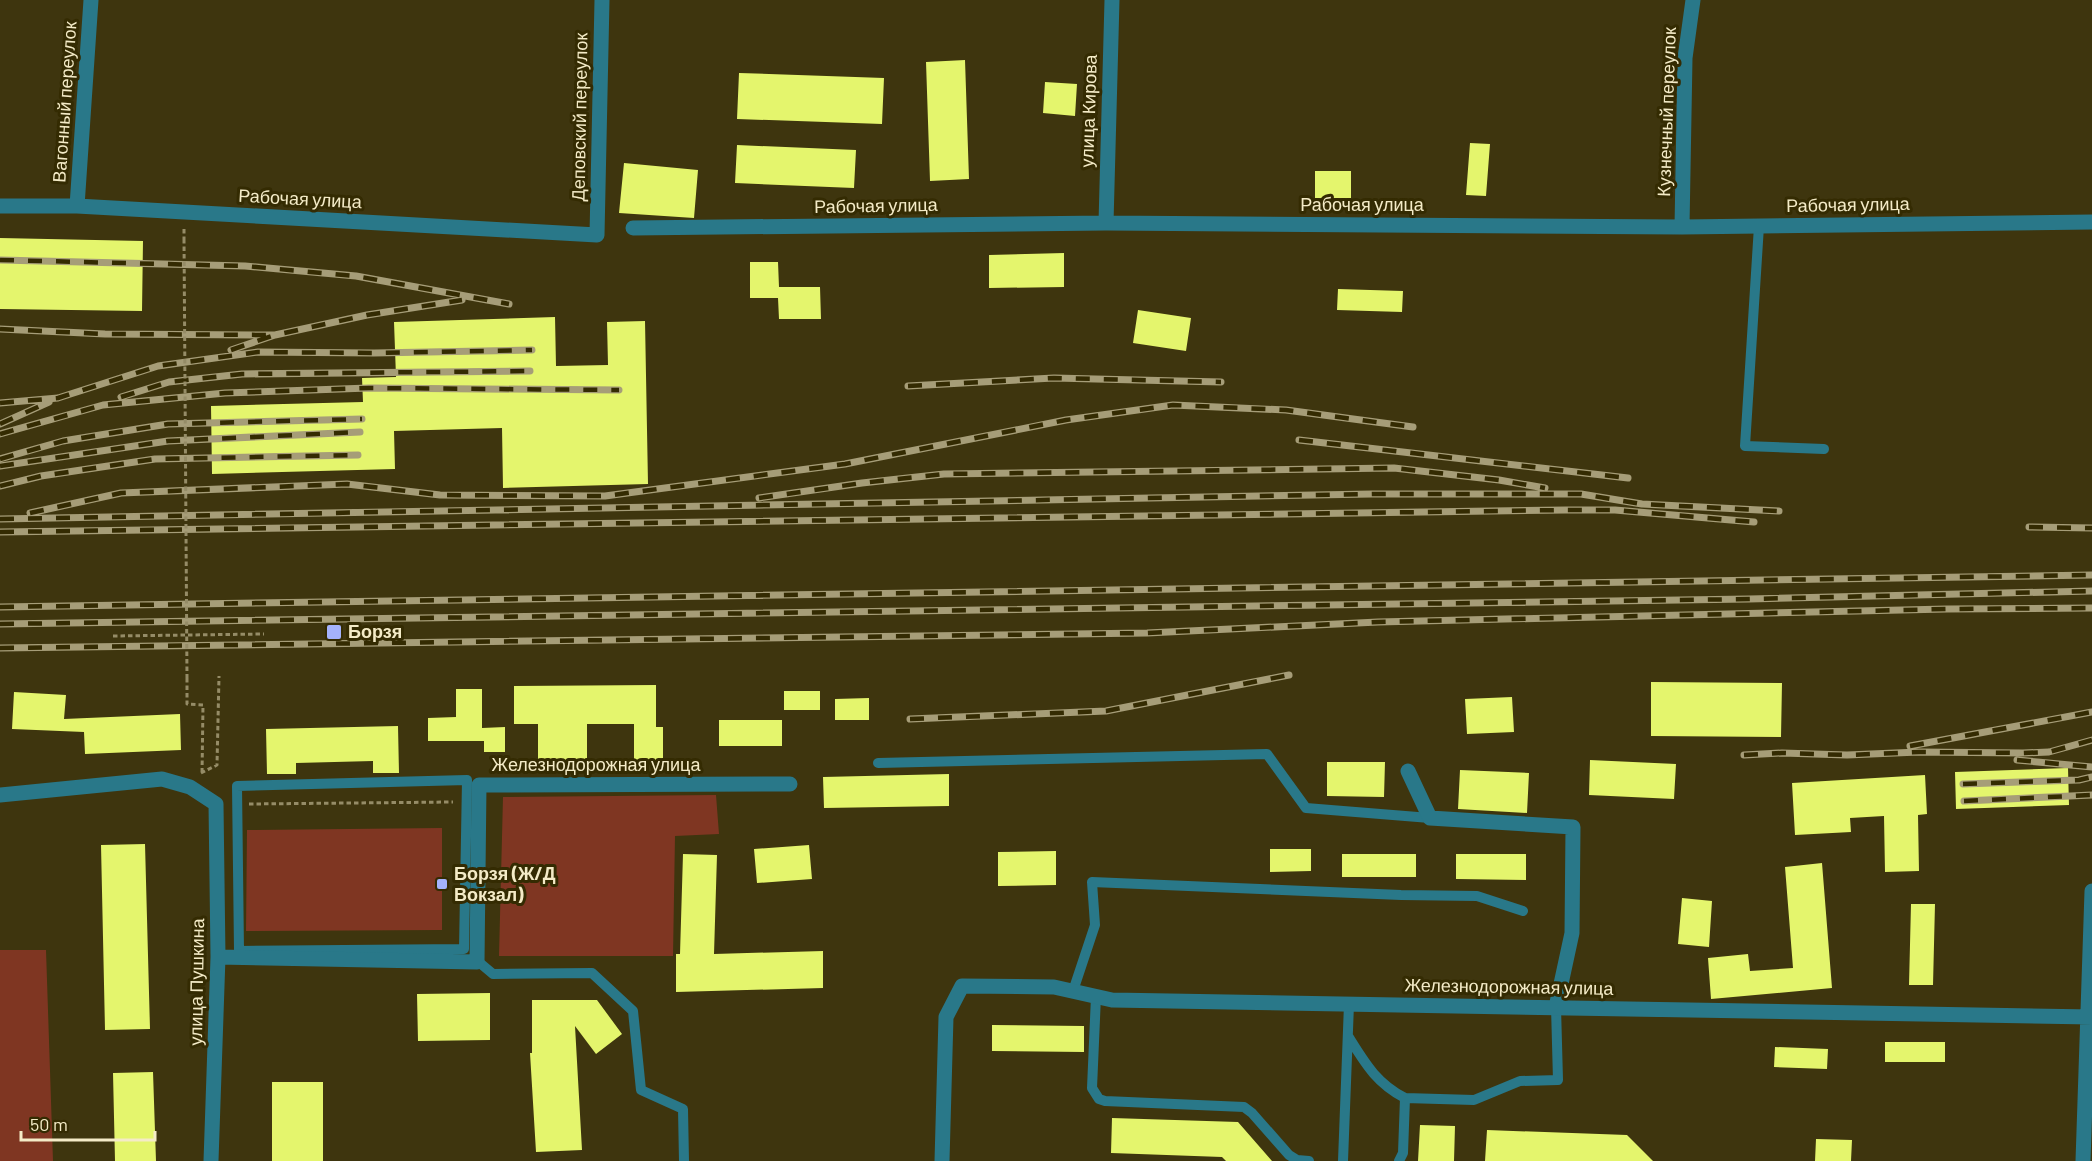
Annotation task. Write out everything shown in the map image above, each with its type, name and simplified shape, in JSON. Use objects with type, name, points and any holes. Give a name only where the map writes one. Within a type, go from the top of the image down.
[{"type":"street","name":"Вагонный переулок","points":[[77,206],[91,0]]},
{"type":"street","name":"Деповский переулок","points":[[597,235],[602,0]]},
{"type":"street","name":"улица Кирова","points":[[1106,224],[1112,0]]},
{"type":"street","name":"Кузнечный переулок","points":[[1682,226],[1685,58],[1694,0]]},
{"type":"street","name":"Рабочая улица","points":[[0,206],[77,206],[597,235]]},
{"type":"street","name":"Рабочая улица","points":[[633,228],[1106,224],[1759,226],[2092,222]]},
{"type":"street","points":[[1408,771],[1430,818],[1574,827],[1572,933],[1556,1007]]},
{"type":"street","points":[[0,795],[162,779],[190,787],[216,804]]},
{"type":"street","name":"Железнодорожная улица","points":[[477,962],[479,785],[790,784]]},
{"type":"street","name":"улица Пушкина","points":[[211,1161],[218,957],[216,804]]},
{"type":"street","points":[[2083,1161],[2092,891]]},
{"type":"street","points":[[218,957],[477,962]]},
{"type":"street","name":"Железнодорожная улица","points":[[942,1161],[946,1017],[962,986],[1054,987],[1112,1000],[2089,1017]]},
{"type":"lane","points":[[1759,226],[1745,446],[1824,449]]},
{"type":"lane","points":[[878,763],[1267,754],[1306,808],[1430,818]]},
{"type":"lane","points":[[465,949],[239,951],[237,786],[467,780],[465,949],[493,974],[592,973],[633,1011],[641,1090],[683,1109],[684,1161]]},
{"type":"lane","points":[[1073,991],[1095,925],[1092,882],[1477,896],[1523,911]]},
{"type":"lane","points":[[1096,996],[1092,1088],[1099,1099],[1244,1107],[1293,1158],[1309,1161]]},
{"type":"lane","points":[[1343,1161],[1349,1004]]},
{"type":"lane","points":[[1347,1036],[1376,1078],[1392,1092],[1405,1098],[1474,1100],[1520,1081],[1558,1080],[1556,1007]]},
{"type":"lane","points":[[1399,1161],[1403,1153],[1405,1098]]},
{"type":"path","points":[[184,223],[188,704],[203,705],[201,773],[216,804]]},
{"type":"path","points":[[113,636],[264,634]]},
{"type":"path","points":[[201,773],[217,765],[219,676]]},
{"type":"path","points":[[238,804],[467,802]]},
{"type":"shaded area","points":[[716,795],[719,834],[675,836],[673,956],[499,956],[503,797]]},
{"type":"shaded area","points":[[442,828],[442,930],[246,931],[247,830]]},
{"type":"shaded area","points":[[0,950],[46,950],[53,1161],[0,1161]]},
{"type":"building","points":[[965,60],[969,179],[930,181],[926,62]]},
{"type":"building","points":[[739,73],[884,78],[882,124],[737,119]]},
{"type":"building","points":[[1045,82],[1077,84],[1075,116],[1043,113]]},
{"type":"building","points":[[1470,143],[1490,144],[1486,196],[1466,195]]},
{"type":"building","points":[[737,145],[856,150],[854,188],[735,183]]},
{"type":"building","points":[[624,163],[698,170],[694,218],[619,213]]},
{"type":"building","points":[[1315,171],[1351,171],[1351,198],[1315,198]]},
{"type":"building","points":[[0,238],[143,241],[142,311],[0,309]]},
{"type":"building","points":[[1064,253],[1064,287],[989,288],[989,255]]},
{"type":"building","points":[[750,262],[778,262],[779,287],[820,287],[821,319],[779,319],[778,298],[750,298]]},
{"type":"building","points":[[1338,289],[1403,291],[1402,312],[1337,310]]},
{"type":"building","points":[[1138,310],[1191,318],[1186,351],[1133,343]]},
{"type":"building","points":[[555,317],[556,366],[608,365],[607,322],[645,321],[648,484],[503,488],[502,428],[394,431],[395,469],[212,474],[211,406],[363,402],[362,378],[396,377],[394,322]]},
{"type":"building","points":[[1651,682],[1782,683],[1781,737],[1651,736]]},
{"type":"building","points":[[656,685],[656,727],[663,727],[663,760],[634,760],[634,724],[587,724],[587,766],[538,766],[538,724],[514,724],[514,686]]},
{"type":"building","points":[[456,689],[482,689],[482,728],[505,727],[505,752],[484,752],[484,741],[428,741],[428,718],[456,717]]},
{"type":"building","points":[[784,691],[820,691],[820,710],[784,710]]},
{"type":"building","points":[[14,692],[66,695],[64,719],[180,714],[181,750],[85,754],[84,732],[12,729]]},
{"type":"building","points":[[1512,697],[1514,732],[1467,734],[1465,699]]},
{"type":"building","points":[[869,698],[869,720],[835,720],[835,699]]},
{"type":"building","points":[[719,720],[782,720],[782,746],[719,746]]},
{"type":"building","points":[[398,726],[399,773],[373,773],[373,761],[296,763],[296,774],[267,774],[266,729]]},
{"type":"building","points":[[1590,760],[1676,764],[1674,799],[1589,795]]},
{"type":"building","points":[[1327,762],[1385,762],[1384,797],[1327,796]]},
{"type":"building","points":[[2068,768],[2069,805],[1956,809],[1955,772]]},
{"type":"building","points":[[1460,770],[1529,773],[1527,813],[1458,809]]},
{"type":"building","points":[[949,774],[949,806],[824,808],[823,777]]},
{"type":"building","points":[[1925,775],[1927,814],[1918,815],[1919,871],[1885,872],[1884,816],[1850,818],[1851,832],[1795,835],[1792,783]]},
{"type":"building","points":[[145,844],[150,1029],[105,1030],[101,845]]},
{"type":"building","points":[[809,845],[812,879],[757,883],[754,849]]},
{"type":"building","points":[[1270,849],[1311,849],[1311,871],[1270,872]]},
{"type":"building","points":[[1056,851],[1056,885],[998,886],[998,852]]},
{"type":"building","points":[[683,854],[717,855],[714,954],[823,951],[823,988],[676,992],[676,954],[680,954]]},
{"type":"building","points":[[1342,854],[1416,854],[1416,877],[1342,877]]},
{"type":"building","points":[[1456,854],[1526,854],[1526,880],[1456,879]]},
{"type":"building","points":[[1822,863],[1832,988],[1711,999],[1708,958],[1748,954],[1750,971],[1793,968],[1785,867]]},
{"type":"building","points":[[1682,898],[1712,901],[1709,947],[1678,944]]},
{"type":"building","points":[[1911,904],[1935,904],[1933,985],[1909,985]]},
{"type":"building","points":[[490,993],[490,1040],[418,1041],[417,994]]},
{"type":"building","points":[[532,1000],[597,1000],[622,1034],[596,1054],[575,1026],[582,1150],[536,1152],[530,1053],[532,1053]]},
{"type":"building","points":[[992,1025],[1084,1026],[1084,1052],[992,1051]]},
{"type":"building","points":[[1885,1042],[1945,1042],[1945,1062],[1885,1062]]},
{"type":"building","points":[[1775,1047],[1828,1049],[1827,1069],[1774,1067]]},
{"type":"building","points":[[153,1072],[156,1161],[115,1161],[113,1073]]},
{"type":"building","points":[[272,1082],[323,1082],[323,1161],[272,1161]]},
{"type":"building","points":[[1112,1118],[1238,1122],[1272,1161],[1226,1161],[1222,1157],[1111,1153]]},
{"type":"building","points":[[1420,1125],[1455,1126],[1454,1161],[1418,1161]]},
{"type":"building","points":[[1487,1130],[1627,1135],[1653,1161],[1485,1161]]},
{"type":"building","points":[[1816,1139],[1852,1140],[1851,1161],[1815,1161]]},
{"type":"railway","points":[[0,260],[245,266],[356,276],[509,304]]},
{"type":"railway","points":[[231,350],[275,335],[367,315],[462,300]]},
{"type":"railway","points":[[0,329],[105,334],[275,335]]},
{"type":"railway","points":[[0,403],[58,398],[158,366],[258,352],[374,353],[532,350]]},
{"type":"railway","points":[[121,397],[169,382],[242,374],[530,371]]},
{"type":"railway","points":[[908,386],[1054,378],[1221,382]]},
{"type":"railway","points":[[0,434],[103,405],[225,393],[369,388],[619,390]]},
{"type":"railway","points":[[0,424],[49,402]]},
{"type":"railway","points":[[30,513],[121,493],[347,484],[440,495],[605,496],[845,464],[1066,420],[1173,405],[1286,410],[1413,427]]},
{"type":"railway","points":[[0,459],[63,441],[168,424],[362,419]]},
{"type":"railway","points":[[0,466],[168,441],[360,432]]},
{"type":"railway","points":[[1299,440],[1628,478]]},
{"type":"railway","points":[[0,486],[41,476],[155,459],[358,455]]},
{"type":"railway","points":[[759,498],[944,474],[1394,468],[1499,480],[1545,488]]},
{"type":"railway","points":[[0,519],[1372,494],[1581,494],[1642,504],[1779,511]]},
{"type":"railway","points":[[0,532],[1566,510],[1615,510],[1754,522]]},
{"type":"railway","points":[[2029,527],[2092,528]]},
{"type":"railway","points":[[0,607],[2092,575]]},
{"type":"railway","points":[[0,624],[1749,599],[2092,591]]},
{"type":"railway","points":[[0,648],[1147,633],[1378,622],[1947,609],[2092,608]]},
{"type":"railway","points":[[910,719],[1106,711],[1289,675]]},
{"type":"railway","points":[[1910,746],[2092,712]]},
{"type":"railway","points":[[1744,755],[2049,752],[2092,740]]},
{"type":"railway","points":[[2017,760],[2092,767]]},
{"type":"railway","points":[[1963,784],[2079,780],[2092,777]]},
{"type":"railway","points":[[1964,801],[2092,795]]},
{"type":"place","name":"Борзя","points":[[334,632]]},
{"type":"place","name":"Борзя (Ж/Д Вокзал)","points":[[442,884]]}]
